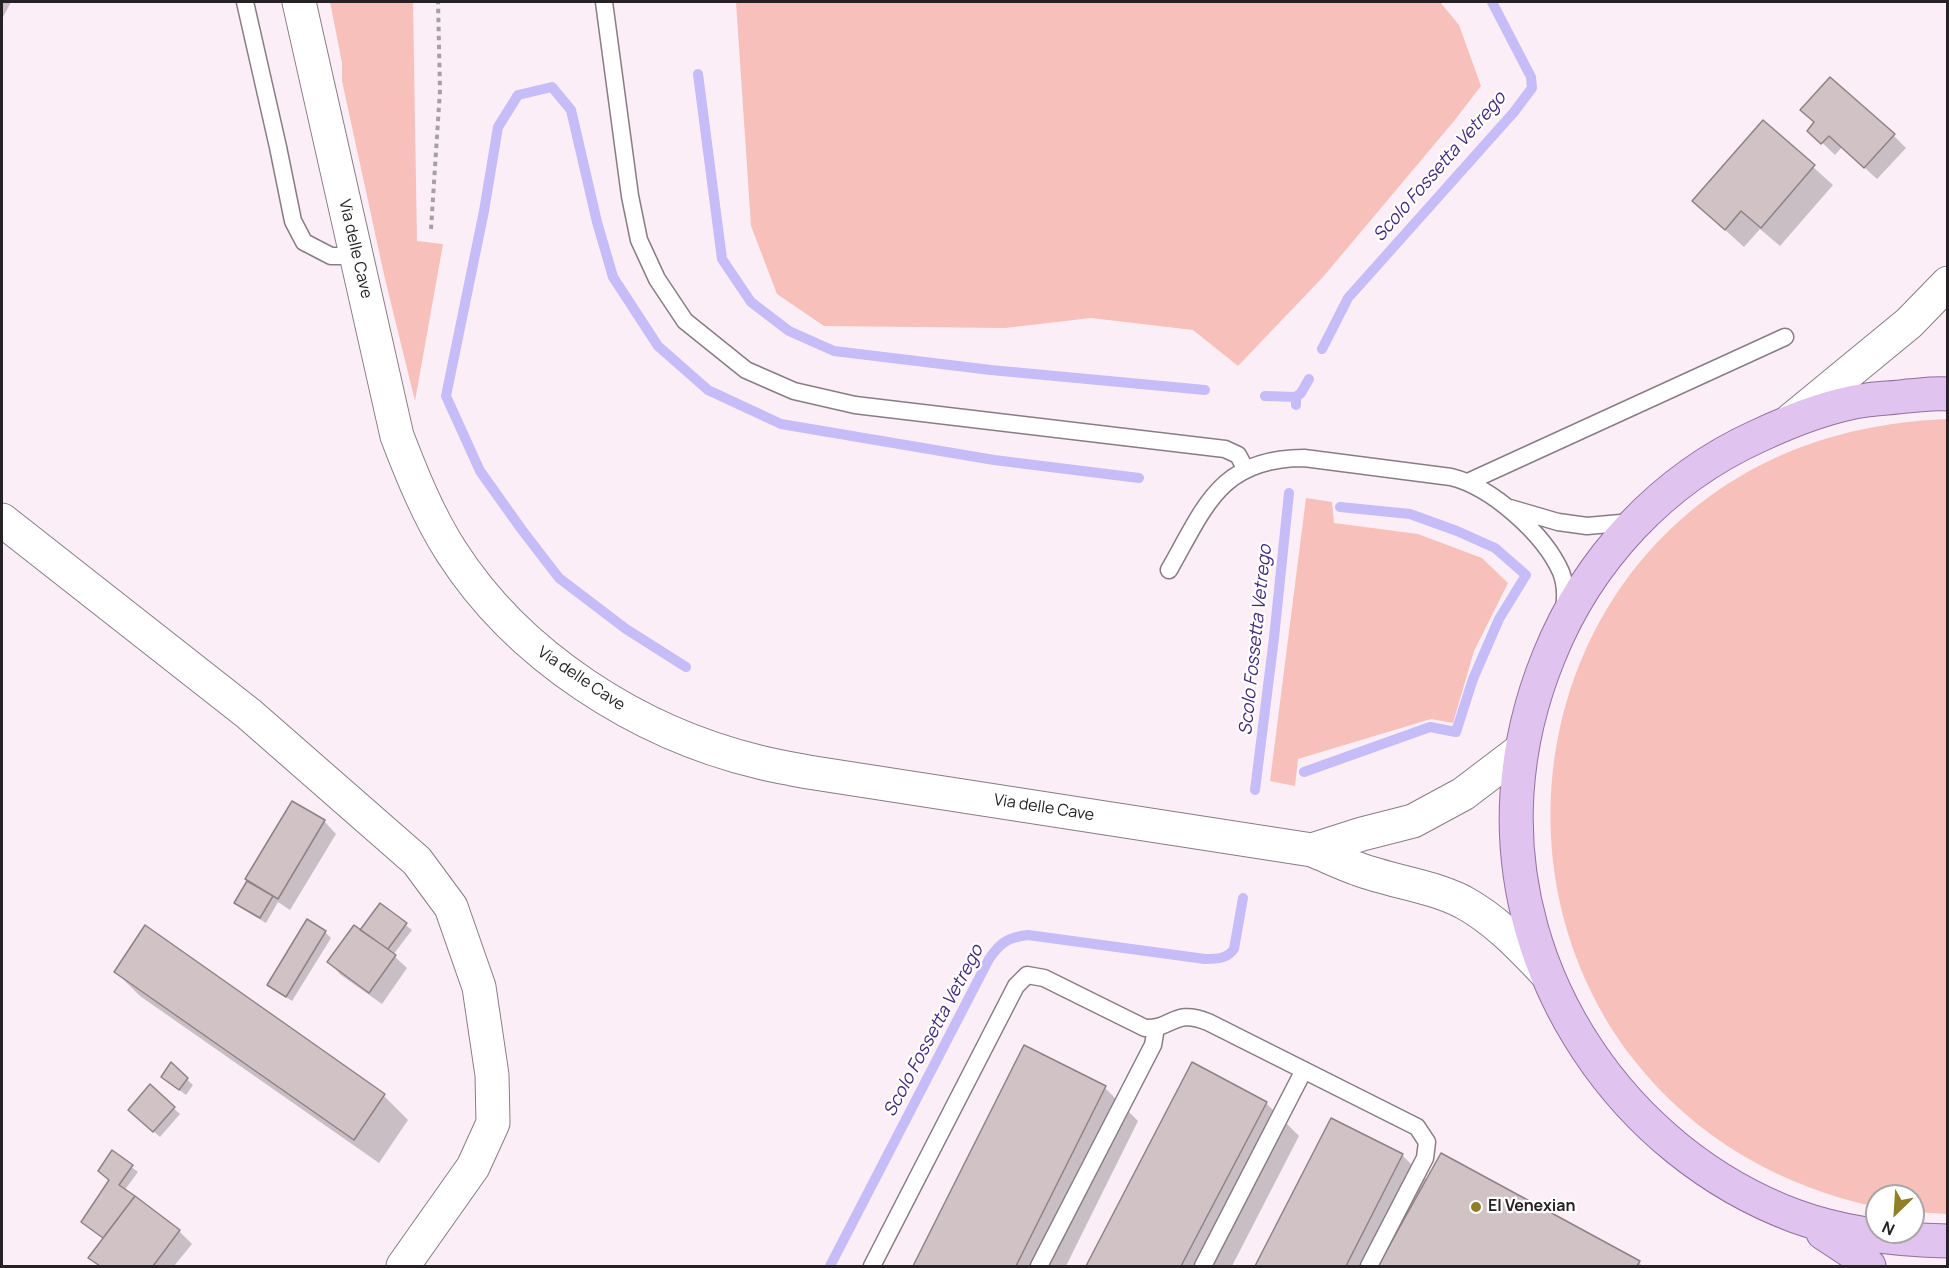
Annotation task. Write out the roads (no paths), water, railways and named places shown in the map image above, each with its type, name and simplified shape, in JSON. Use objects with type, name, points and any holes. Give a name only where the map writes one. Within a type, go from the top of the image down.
[{"type":"main road","name":"Via delle Cave","points":[[299,2],[397,436],[420,495],[451,551],[489,603],[535,648],[586,686],[641,718],[700,744],[758,762],[808,772],[1312,850],[1359,870],[1435,890],[1462,902],[1489,918],[1515,940],[1546,973]]},
{"type":"main road","points":[[1791,420],[1909,323],[1947,283]]},
{"type":"main road","points":[[1947,394],[1864,400],[1791,420],[1735,446],[1683,480],[1636,522],[1606,555],[1587,582],[1559,631],[1536,688],[1521,750],[1516,795],[1516,840],[1522,886],[1532,930],[1546,973],[1568,1019],[1595,1063],[1627,1102],[1664,1138],[1705,1169],[1749,1195],[1796,1216],[1851,1232],[1908,1240],[1947,1241]]},
{"type":"main road","points":[[2,520],[249,714],[417,861],[451,907],[479,987],[492,1075],[493,1123],[473,1167],[403,1266]]},
{"type":"main road","name":"Via delle Cave","points":[[1312,850],[1413,821],[1463,794],[1521,750]]},
{"type":"main road","points":[[1796,1216],[1858,1256],[1869,1266]]},
{"type":"lane","points":[[245,2],[293,221],[304,242],[331,256],[356,256]]},
{"type":"lane","points":[[604,2],[630,196],[639,240],[657,279],[685,321],[746,370],[794,391],[855,405],[1226,449],[1238,455],[1246,470]]},
{"type":"lane","points":[[1468,482],[1785,337]]},
{"type":"lane","points":[[1169,570],[1208,501],[1228,479],[1246,470],[1285,458],[1304,458],[1454,477],[1468,482],[1508,508],[1545,546],[1561,574],[1566,595],[1559,631]]},
{"type":"lane","points":[[1508,508],[1558,522],[1587,526],[1636,522]]},
{"type":"lane","points":[[872,1266],[1016,986],[1027,975],[1044,978],[1145,1028],[1156,1028],[1180,1017],[1194,1016],[1417,1127],[1427,1142],[1425,1158],[1369,1266]]},
{"type":"lane","points":[[1039,1266],[1153,1045],[1156,1028]]},
{"type":"lane","points":[[1203,1266],[1304,1070]]},
{"type":"waterway","name":"Scolo Fossetta Vetrego","points":[[1322,349],[1348,298],[1514,112],[1532,88],[1531,77],[1492,2]]},
{"type":"waterway","points":[[698,74],[722,259],[751,302],[789,331],[834,351],[991,370],[1205,390]]},
{"type":"waterway","points":[[686,667],[626,629],[559,578],[480,471],[446,396],[484,211],[498,127],[518,95],[552,87],[571,110],[597,222],[613,277],[658,346],[708,390],[781,424],[994,460],[1139,478]]},
{"type":"waterway","name":"Scolo Fossetta Vetrego","points":[[1296,405],[1296,397],[1309,379]]},
{"type":"waterway","points":[[1265,396],[1296,397]]},
{"type":"waterway","name":"Scolo Fossetta Vetrego","points":[[1255,790],[1289,493]]},
{"type":"waterway","points":[[1304,772],[1430,727],[1456,732],[1473,679],[1499,619],[1526,575],[1495,548],[1457,531],[1410,514],[1340,507]]},
{"type":"waterway","name":"Scolo Fossetta Vetrego","points":[[830,1266],[989,959],[1001,945],[1015,937],[1028,935],[1205,959],[1221,958],[1234,949],[1243,898]]},
{"type":"place","name":"El Venexian","points":[[1476,1207]]}]
